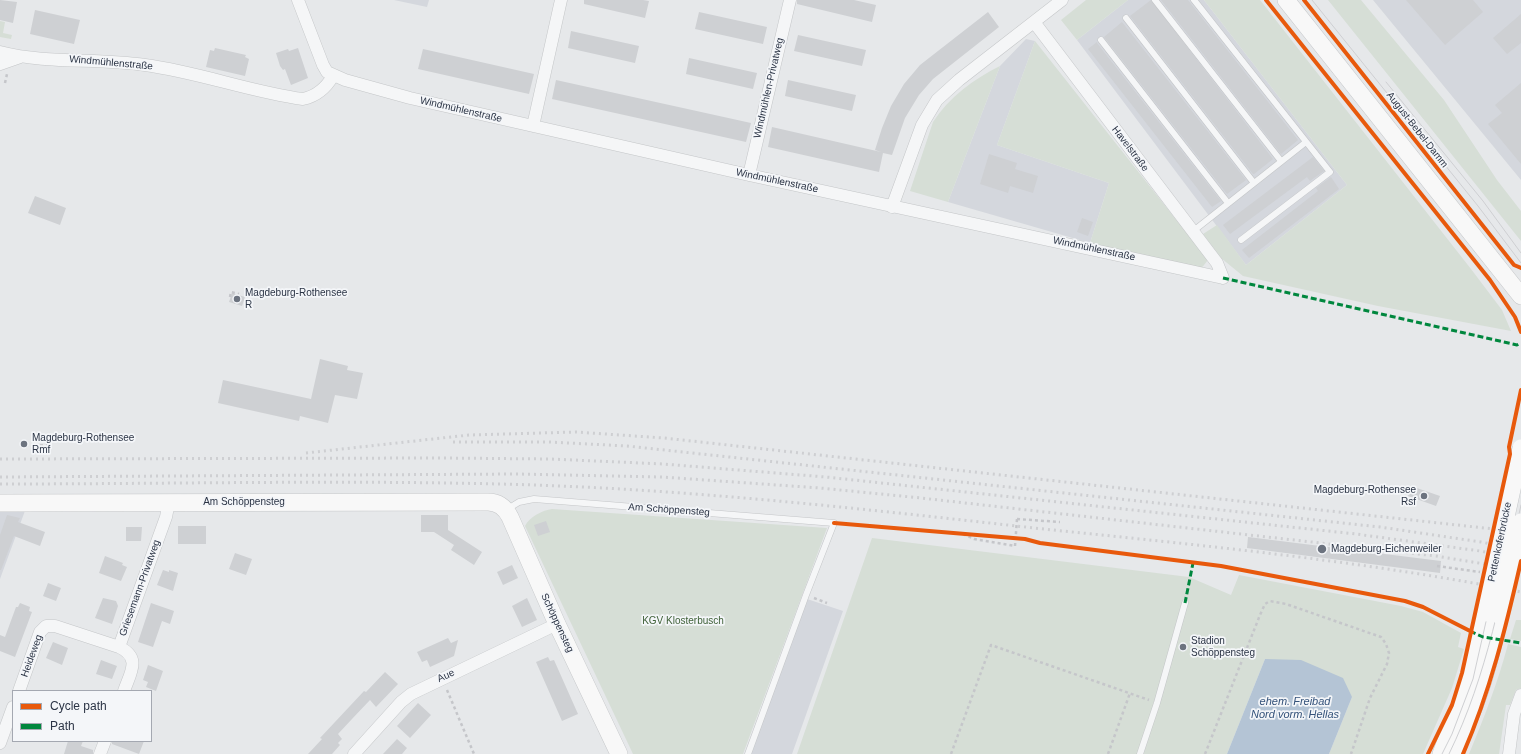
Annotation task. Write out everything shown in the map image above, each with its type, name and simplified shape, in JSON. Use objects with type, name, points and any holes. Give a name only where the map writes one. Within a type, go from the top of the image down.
[{"type":"main road","name":"August-Bebel-Damm","points":[[1286,0],[1521,296]]},
{"type":"main road","name":"Pettenkoferbrücke","points":[[1492,614],[1521,448]]},
{"type":"main road","name":"Am Schöppensteg","points":[[0,503],[488,502],[500,504],[506,510]]},
{"type":"main road","name":"Schöppensteg","points":[[506,510],[557,624],[619,754]]},
{"type":"main road","name":"Pettenkoferbrücke","points":[[1492,614],[1521,522]]},
{"type":"main road","points":[[1441,754],[1492,614]]},
{"type":"main road","points":[[1451,754],[1461,738],[1480,690],[1492,614]]},
{"type":"street","points":[[298,0],[323,65],[327,72],[333,76]]},
{"type":"street","points":[[534,126],[561,0]]},
{"type":"street","name":"Windmühlen-Privatweg","points":[[749,176],[790,0]]},
{"type":"street","points":[[892,207],[922,125],[933,106],[959,80],[1062,0]]},
{"type":"street","name":"Havelstraße","points":[[1034,22],[1217,263],[1223,278]]},
{"type":"street","name":"Windmühlenstraße","points":[[0,52],[20,57],[106,60],[140,64],[303,98],[318,93],[329,84],[333,76],[410,98],[749,176],[1223,278]]},
{"type":"street","name":"Windmühlenstraße","points":[[0,64],[20,57]]},
{"type":"street","name":"Griesemann-Privatweg","points":[[124,690],[132,669],[133,660],[127,652],[118,648],[166,517],[169,502]]},
{"type":"street","name":"Aue","points":[[354,754],[406,698],[442,679],[557,624]]},
{"type":"street","name":"Heideweg","points":[[19,690],[40,632],[46,626],[50,625],[59,627],[118,648]]},
{"type":"street","points":[[1509,754],[1514,714],[1521,696]]},
{"type":"street","points":[[0,743],[12,710]]},
{"type":"street","points":[[100,754],[105,742]]},
{"type":"lane","points":[[1155,0],[1282,161]]},
{"type":"lane","points":[[1194,0],[1330,172],[1241,240]]},
{"type":"lane","points":[[1126,18],[1254,183]]},
{"type":"lane","points":[[1101,40],[1228,203]]},
{"type":"lane","points":[[1192,232],[1306,142]]},
{"type":"lane","name":"Am Schöppensteg","points":[[506,510],[519,502],[534,499],[834,523],[806,595]]},
{"type":"lane","points":[[748,754],[806,595]]},
{"type":"lane","points":[[1140,754],[1157,703],[1185,603]]},
{"type":"path","points":[[230,297],[231,292],[239,294]]},
{"type":"path","points":[[34,446],[48,445]]},
{"type":"path","points":[[963,534],[974,539],[1015,546],[1017,519],[1060,522]]},
{"type":"path","points":[[1437,566],[1476,572]]},
{"type":"path","points":[[806,595],[827,603]]},
{"type":"path","points":[[1205,754],[1260,615],[1265,604],[1270,601],[1286,604],[1381,637],[1386,644],[1389,653],[1387,664],[1370,698],[1351,754]]},
{"type":"path","points":[[951,754],[991,645],[1157,703]]},
{"type":"path","points":[[442,679],[474,754]]},
{"type":"path","points":[[1108,754],[1130,693]]},
{"type":"shaded area","points":[[394,0],[429,0],[427,7]]},
{"type":"shaded area","points":[[1128,0],[1204,0],[1347,185],[1246,265],[1077,40]]},
{"type":"shaded area","points":[[1373,0],[1521,0],[1521,180]]},
{"type":"shaded area","points":[[1026,39],[1035,41],[997,145],[1109,183],[1090,243],[948,202],[1000,66]]},
{"type":"shaded area","points":[[0,508],[26,508],[0,579]]},
{"type":"shaded area","points":[[807,599],[843,611],[792,754],[751,754]]},
{"type":"green space","points":[[1086,0],[1128,0],[1077,40],[1061,20]]},
{"type":"green space","points":[[1204,0],[1260,0],[1471,269],[1502,310],[1511,331],[1378,306],[1243,276],[1221,258],[1203,234],[1217,225],[1246,265],[1347,185]]},
{"type":"green space","points":[[1328,0],[1361,0],[1444,100],[1497,180],[1521,211],[1521,241]]},
{"type":"green space","points":[[0,21],[5,22],[3,33],[12,35],[11,39],[0,37]]},
{"type":"green space","points":[[1035,41],[1208,260],[1200,270],[1090,243],[1109,183],[997,145]]},
{"type":"green space","points":[[1000,66],[948,202],[910,191],[933,122],[939,113],[954,97],[972,83]]},
{"type":"green space","name":"KGV Klosterbusch","points":[[552,509],[827,528],[743,754],[633,754],[525,526],[537,514]]},
{"type":"green space","points":[[872,538],[1189,577],[1231,595],[1239,575],[1401,606],[1423,612],[1461,633],[1458,647],[1464,649],[1452,688],[1423,754],[1329,754],[1352,697],[1265,659],[1227,754],[797,754]]},
{"type":"green space","points":[[1516,620],[1521,620],[1521,641],[1510,639]]},
{"type":"green space","points":[[1508,644],[1521,647],[1521,688],[1516,690],[1510,705],[1506,705],[1499,754],[1469,754],[1500,672]]},
{"type":"water","name":"ehem. Freibad Nord vorm. Hellas","points":[[1265,659],[1301,660],[1343,678],[1352,697],[1329,754],[1227,754]]},
{"type":"building","points":[[0,0],[17,2],[13,23],[0,20]]},
{"type":"building","points":[[584,0],[649,1],[645,18],[584,4]]},
{"type":"building","points":[[797,0],[854,0],[876,5],[872,22],[797,4]]},
{"type":"building","points":[[1151,0],[1273,159],[1254,174],[1130,16]]},
{"type":"building","points":[[1161,0],[1188,0],[1298,140],[1281,154]]},
{"type":"building","points":[[1406,0],[1473,0],[1483,12],[1445,45]]},
{"type":"building","points":[[35,10],[80,20],[74,44],[30,34]]},
{"type":"building","points":[[699,12],[767,27],[763,44],[695,29]]},
{"type":"building","points":[[988,12],[999,27],[933,79],[919,95],[905,118],[892,155],[883,153],[879,172],[768,147],[772,127],[881,152],[875,150],[882,128],[891,106],[904,84],[920,65]]},
{"type":"building","points":[[1521,14],[1521,43],[1507,54],[1493,38]]},
{"type":"building","points":[[1122,22],[1246,180],[1227,194],[1104,37]]},
{"type":"building","points":[[571,31],[639,46],[635,63],[568,48]]},
{"type":"building","points":[[798,35],[866,50],[862,66],[794,51]]},
{"type":"building","points":[[1097,42],[1221,201],[1212,207],[1088,49]]},
{"type":"building","points":[[215,48],[246,55],[245,57],[249,59],[245,76],[206,67],[210,50],[214,51]]},
{"type":"building","points":[[298,48],[308,78],[291,85],[285,69],[283,70],[280,66],[276,53],[288,49],[289,51]]},
{"type":"building","points":[[423,49],[534,74],[529,94],[418,69]]},
{"type":"building","points":[[689,58],[757,73],[753,89],[686,74]]},
{"type":"building","points":[[556,80],[751,123],[746,142],[552,99]]},
{"type":"building","points":[[788,80],[856,95],[852,111],[785,96]]},
{"type":"building","points":[[1521,83],[1521,164],[1488,124],[1502,113],[1495,105]]},
{"type":"building","points":[[989,154],[1017,163],[1015,169],[1038,176],[1033,193],[1010,186],[1008,193],[980,184]]},
{"type":"building","points":[[1313,157],[1324,171],[1310,181],[1307,177],[1230,234],[1223,225]]},
{"type":"building","points":[[1331,177],[1339,189],[1249,258],[1242,250],[1318,191],[1316,188]]},
{"type":"building","points":[[35,196],[66,208],[60,225],[28,213]]},
{"type":"building","points":[[1082,218],[1093,222],[1088,236],[1077,232]]},
{"type":"building","name":"Magdeburg-Rothensee R","points":[[232,293],[245,297],[242,306],[229,302]]},
{"type":"building","points":[[320,359],[348,366],[347,370],[363,373],[357,399],[335,395],[328,423],[300,416],[299,421],[218,403],[223,380],[311,399]]},
{"type":"building","name":"Magdeburg-Rothensee Rsf","points":[[1411,486],[1440,496],[1436,506],[1408,496]]},
{"type":"building","points":[[7,515],[20,518],[18,522],[45,532],[40,546],[14,536],[0,570],[0,535]]},
{"type":"building","points":[[421,515],[448,515],[448,530],[482,552],[474,565],[451,550],[454,545],[434,532],[421,532]]},
{"type":"building","points":[[546,521],[550,532],[538,536],[534,525]]},
{"type":"building","points":[[178,526],[206,526],[206,544],[178,544]]},
{"type":"building","points":[[126,527],[142,527],[141,541],[126,541]]},
{"type":"building","points":[[1248,537],[1441,561],[1440,573],[1247,548]]},
{"type":"building","points":[[235,553],[252,559],[246,575],[229,569]]},
{"type":"building","points":[[105,556],[123,563],[122,565],[127,567],[121,581],[99,573]]},
{"type":"building","points":[[512,565],[518,578],[503,585],[497,572]]},
{"type":"building","points":[[163,570],[178,573],[173,591],[157,585]]},
{"type":"building","points":[[48,583],[61,588],[56,601],[43,596]]},
{"type":"building","points":[[103,598],[116,601],[118,606],[112,624],[95,618]]},
{"type":"building","points":[[527,598],[537,620],[522,627],[512,606]]},
{"type":"building","points":[[20,603],[30,607],[29,611],[32,612],[15,657],[0,651],[0,635],[5,637],[16,607],[18,607]]},
{"type":"building","points":[[151,603],[174,611],[170,624],[162,621],[153,647],[138,642]]},
{"type":"building","points":[[448,638],[451,643],[458,640],[454,656],[430,667],[427,660],[422,662],[417,652]]},
{"type":"building","points":[[53,642],[68,648],[62,665],[46,658]]},
{"type":"building","points":[[548,657],[550,661],[554,660],[578,714],[562,721],[536,662]]},
{"type":"building","points":[[101,660],[117,666],[112,679],[96,674]]},
{"type":"building","points":[[148,665],[163,671],[156,691],[146,687],[148,682],[143,680]]},
{"type":"building","points":[[385,672],[398,684],[376,707],[370,700],[352,719],[338,734],[342,739],[338,743],[340,745],[332,754],[308,754],[322,739],[320,738],[364,691],[366,692]]},
{"type":"building","points":[[418,703],[431,715],[410,738],[397,726]]},
{"type":"building","points":[[397,739],[407,748],[402,754],[383,754]]},
{"type":"building","points":[[68,742],[83,742],[81,746],[93,750],[93,754],[64,754]]},
{"type":"building","points":[[112,742],[144,742],[139,754],[112,744]]},
{"type":"tram line","points":[[1312,0],[1478,206],[1521,263]]},
{"type":"tram line","points":[[1386,82],[1483,201],[1521,253]]},
{"type":"tram line","points":[[1442,754],[1452,734],[1473,679],[1521,467]]},
{"type":"tram line","points":[[1449,754],[1463,724],[1484,663],[1500,600],[1521,505]]},
{"type":"railway","points":[[306,453],[469,435],[576,432],[664,438],[1521,532]]},
{"type":"railway","points":[[453,442],[549,442],[627,446],[1380,527],[1481,542],[1521,550]]},
{"type":"railway","points":[[0,459],[441,458],[551,459],[663,464],[826,477],[1356,534],[1480,551],[1521,559]]},
{"type":"railway","points":[[0,477],[516,474],[662,477],[820,488],[921,498],[1436,556],[1521,570]]},
{"type":"railway","points":[[0,484],[312,482],[437,483],[566,486],[700,494],[900,513],[1278,554],[1400,571],[1521,592]]},
{"type":"railway","points":[[1498,534],[1521,539]]},
{"type":"marked path","points":[[1223,278],[1517,345],[1521,343]]},
{"type":"marked path","points":[[1185,603],[1193,563]]},
{"type":"marked path","points":[[1470,631],[1483,637],[1521,643]]},
{"type":"cycle path","points":[[1266,0],[1490,280],[1515,317],[1521,332]]},
{"type":"cycle path","points":[[1304,0],[1514,265],[1521,268]]},
{"type":"cycle path","points":[[1428,754],[1452,705],[1462,673],[1510,454],[1509,447],[1521,390]]},
{"type":"cycle path","points":[[834,523],[1025,539],[1040,543],[1221,566],[1405,601],[1423,607],[1472,632]]},
{"type":"cycle path","points":[[1463,754],[1473,731],[1489,683],[1503,635],[1521,561]]},
{"type":"place","name":"Magdeburg-Rothensee R","points":[[237,299]]},
{"type":"place","name":"Magdeburg-Rothensee Rmf","points":[[24,444]]},
{"type":"place","name":"Magdeburg-Rothensee Rsf","points":[[1424,496]]},
{"type":"place","name":"Magdeburg-Eichenweiler","points":[[1322,549]]},
{"type":"place","name":"Stadion Schöppensteg","points":[[1183,647]]}]
